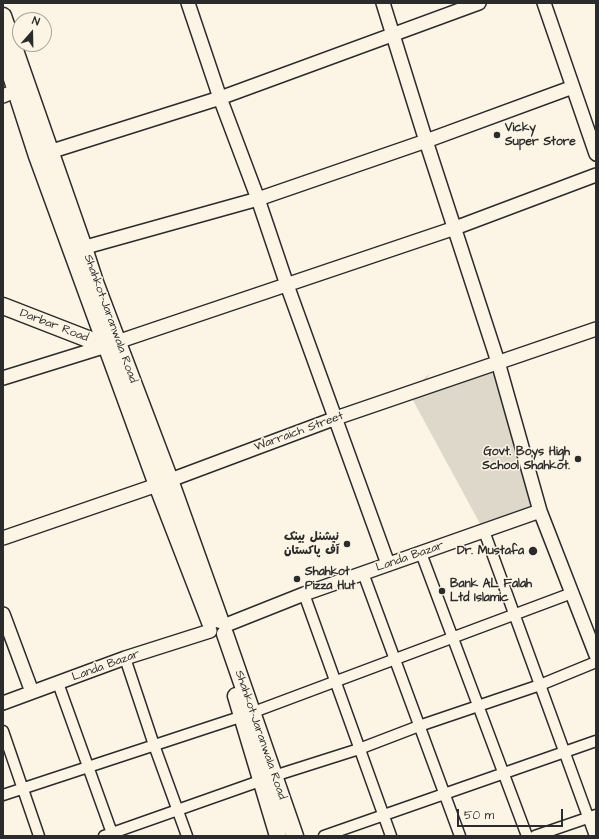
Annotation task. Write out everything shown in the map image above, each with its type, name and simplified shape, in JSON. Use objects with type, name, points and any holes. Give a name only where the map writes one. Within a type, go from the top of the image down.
[{"type":"street","points":[[188,3],[220,98],[258,199],[287,285],[388,564]]},
{"type":"street","points":[[383,3],[498,362],[540,511],[596,655]]},
{"type":"street","points":[[43,154],[220,98],[479,3]]},
{"type":"street","points":[[544,3],[596,154]]},
{"type":"street","name":"Shahkot-Jaranwala Road","points":[[3,16],[43,154],[111,344],[164,483],[248,714],[267,778],[278,836]]},
{"type":"street","name":"Shahkot-Jaranwala Road","points":[[3,51],[10,93],[43,154]]},
{"type":"street","points":[[78,250],[258,199],[426,141],[573,87]]},
{"type":"street","points":[[3,378],[111,344],[455,228],[596,175]]},
{"type":"street","name":"Darbar Road","points":[[3,306],[111,344]]},
{"type":"street","name":"Warraich Street","points":[[3,538],[164,483],[336,418],[596,328]]},
{"type":"street","name":"Landa Bazar","points":[[3,703],[125,658],[218,629],[304,594],[540,511]]},
{"type":"street","points":[[484,531],[564,752],[592,816],[595,836]]},
{"type":"street","points":[[421,553],[527,836]]},
{"type":"street","points":[[363,574],[460,836]]},
{"type":"street","points":[[3,795],[248,714],[572,593]]},
{"type":"street","points":[[304,594],[391,836]]},
{"type":"street","points":[[3,614],[32,692]]},
{"type":"street","points":[[125,658],[154,745],[187,836]]},
{"type":"street","points":[[58,683],[110,835],[267,778],[359,749],[419,726],[540,685],[596,662]]},
{"type":"street","points":[[3,731],[39,836]]},
{"type":"street","points":[[324,836],[596,740]]},
{"type":"street","name":"Shahkot-Jaranwala Road","points":[[267,778],[295,836]]},
{"type":"street","points":[[535,836],[592,816]]},
{"type":"shaded area","points":[[498,362],[540,511],[484,531],[409,393],[430,373],[422,388]]},
{"type":"place","name":"Vicky Super Store","points":[[497,135]]},
{"type":"place","name":"Govt. Boys High School Shahkot.","points":[[578,459]]},
{"type":"place","name":"نیشنل بینک آف پاکستان","points":[[347,544]]},
{"type":"place","name":"Dr. Mustafa","points":[[533,551]]},
{"type":"place","name":"Shahkot Pizza Hut","points":[[297,579]]},
{"type":"place","name":"Bank AL Falah Ltd Islamic","points":[[442,591]]}]
